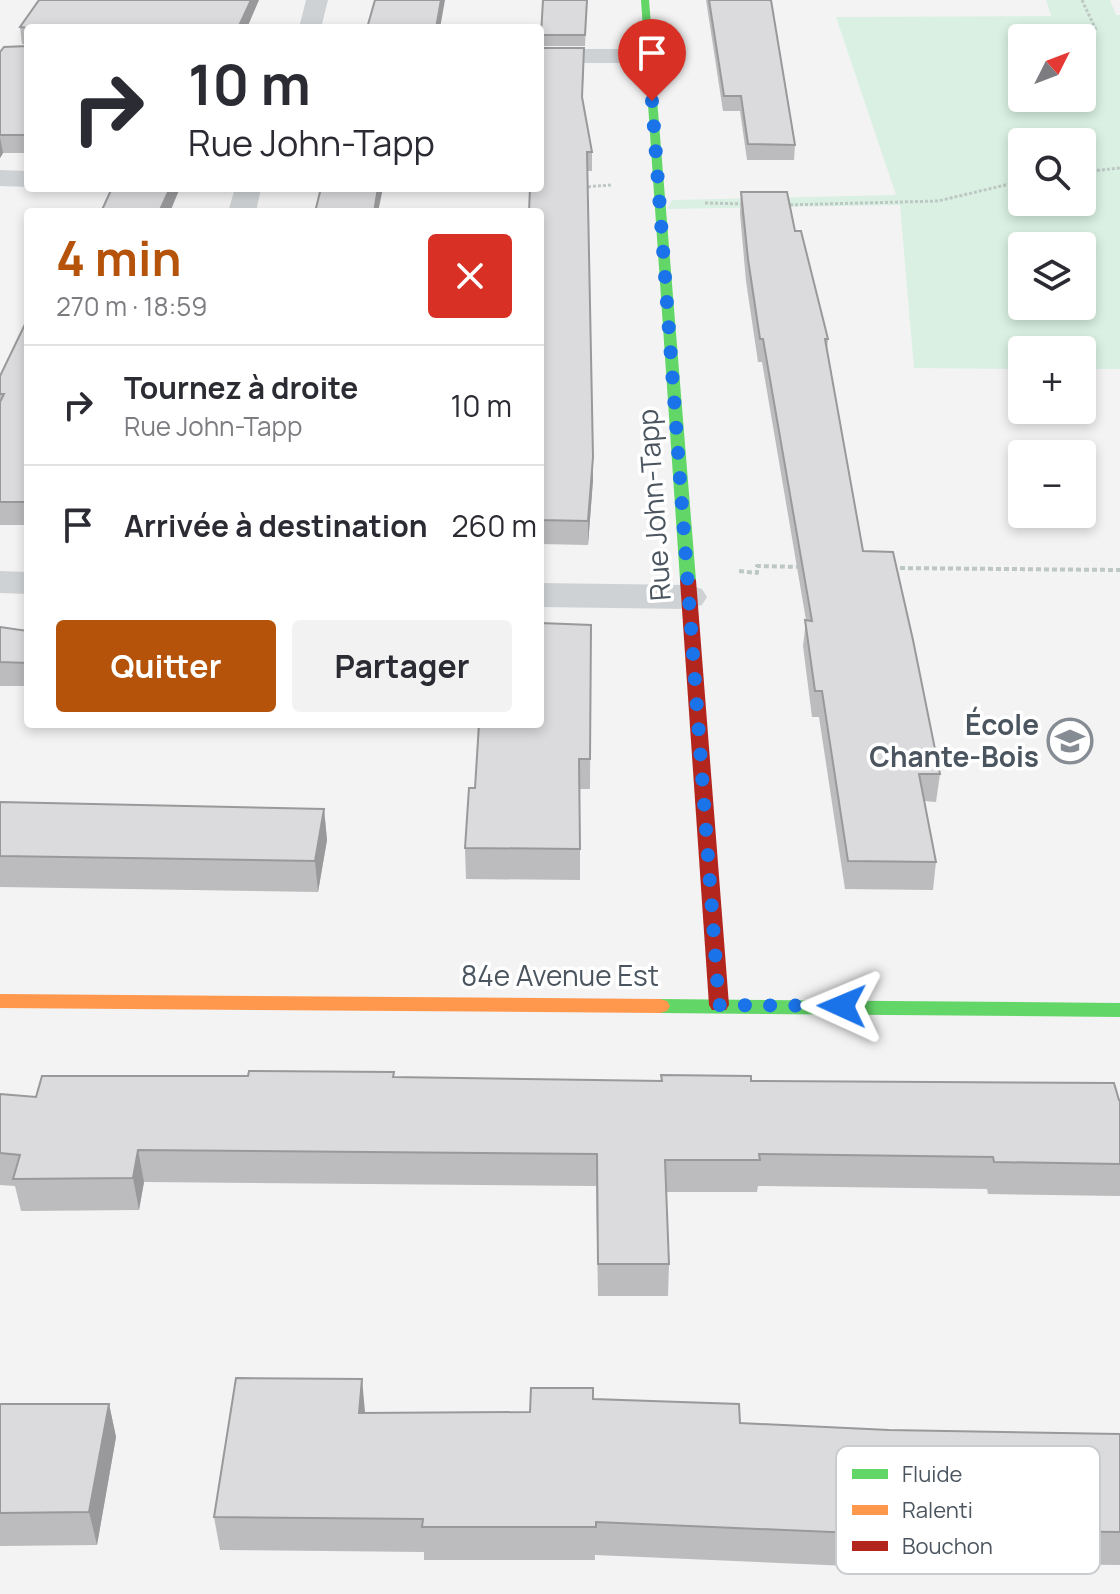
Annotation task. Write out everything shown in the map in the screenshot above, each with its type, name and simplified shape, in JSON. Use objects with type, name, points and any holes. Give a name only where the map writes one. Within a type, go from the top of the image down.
[{"type":"street","points":[[311,24],[317,0]]},
{"type":"street","name":"Rue John-Tapp","points":[[645,0],[719,1005]]},
{"type":"street","points":[[544,56],[649,56]]},
{"type":"street","points":[[0,178],[24,179]]},
{"type":"street","points":[[0,582],[24,583]]},
{"type":"street","points":[[544,595],[688,597]]},
{"type":"street","name":"84e Avenue Est","points":[[0,1001],[1120,1010]]},
{"type":"path","points":[[1082,0],[1093,24]]},
{"type":"path","points":[[1096,171],[1120,168]]},
{"type":"path","points":[[783,205],[938,201],[1008,184]]},
{"type":"path","points":[[580,187],[623,186]]},
{"type":"path","points":[[704,203],[751,204]]},
{"type":"path","points":[[736,570],[757,573],[757,566],[804,567]]},
{"type":"path","points":[[882,568],[1119,572]]},
{"type":"green space","points":[[1046,0],[1110,0],[1116,15],[1120,15],[1120,369],[1096,369],[1096,336],[1008,336],[1008,369],[914,368],[900,205],[667,209],[672,200],[896,195],[836,17],[1051,16]]},
{"type":"building","points":[[39,0],[251,0],[240,24],[24,24],[24,28],[20,27]]},
{"type":"building","points":[[375,0],[441,0],[437,24],[368,24]]},
{"type":"building","points":[[543,0],[587,0],[585,35],[544,35]]},
{"type":"building","points":[[709,0],[771,0],[795,145],[748,144],[741,96],[724,96]]},
{"type":"building","points":[[24,46],[24,135],[0,135],[0,52],[4,47]]},
{"type":"building","points":[[544,48],[584,48],[582,97],[592,152],[587,152],[593,457],[588,521],[544,520],[544,208],[529,208],[530,192],[544,192]]},
{"type":"building","points":[[110,192],[168,192],[161,208],[103,208]]},
{"type":"building","points":[[320,192],[377,192],[375,208],[316,208]]},
{"type":"building","points":[[741,192],[787,192],[795,231],[801,231],[828,339],[825,339],[863,551],[893,552],[913,640],[940,774],[919,774],[936,862],[848,861],[822,691],[815,691],[805,620],[812,621],[763,339],[760,339]]},
{"type":"building","points":[[24,326],[24,502],[0,502],[0,402],[4,394],[0,394],[0,376]]},
{"type":"building","points":[[544,623],[591,625],[590,759],[579,759],[580,849],[465,848],[469,788],[475,788],[479,728],[544,728]]},
{"type":"building","points":[[0,627],[24,630],[24,663],[0,662]]},
{"type":"building","points":[[0,802],[324,809],[315,861],[0,856]]},
{"type":"building","points":[[249,1071],[394,1072],[393,1077],[662,1081],[661,1075],[751,1076],[751,1081],[1114,1083],[1120,1100],[1120,1164],[994,1162],[993,1157],[759,1154],[760,1160],[665,1160],[669,1264],[598,1264],[597,1154],[138,1150],[133,1178],[13,1179],[20,1155],[0,1153],[0,1094],[36,1097],[42,1076],[248,1076]]},
{"type":"building","points":[[236,1378],[362,1379],[359,1413],[530,1412],[531,1388],[593,1388],[593,1399],[739,1404],[740,1423],[889,1430],[1120,1434],[1120,1532],[1100,1532],[1100,1446],[836,1446],[836,1532],[596,1522],[596,1527],[422,1527],[423,1519],[214,1517]]},
{"type":"building","points":[[0,1404],[109,1404],[89,1512],[0,1513]]},
{"type":"traffic: fast","points":[[645,0],[688,580]]},
{"type":"traffic: fast","points":[[660,1006],[1120,1010]]},
{"type":"traffic: slow","points":[[0,1001],[660,1006]]},
{"type":"traffic: jam","points":[[688,580],[719,1005]]},
{"type":"place","name":"École Chante-Bois","points":[[1070,741]]},
{"type":"route","points":[[652,101],[719,1005],[842,1006]]}]
